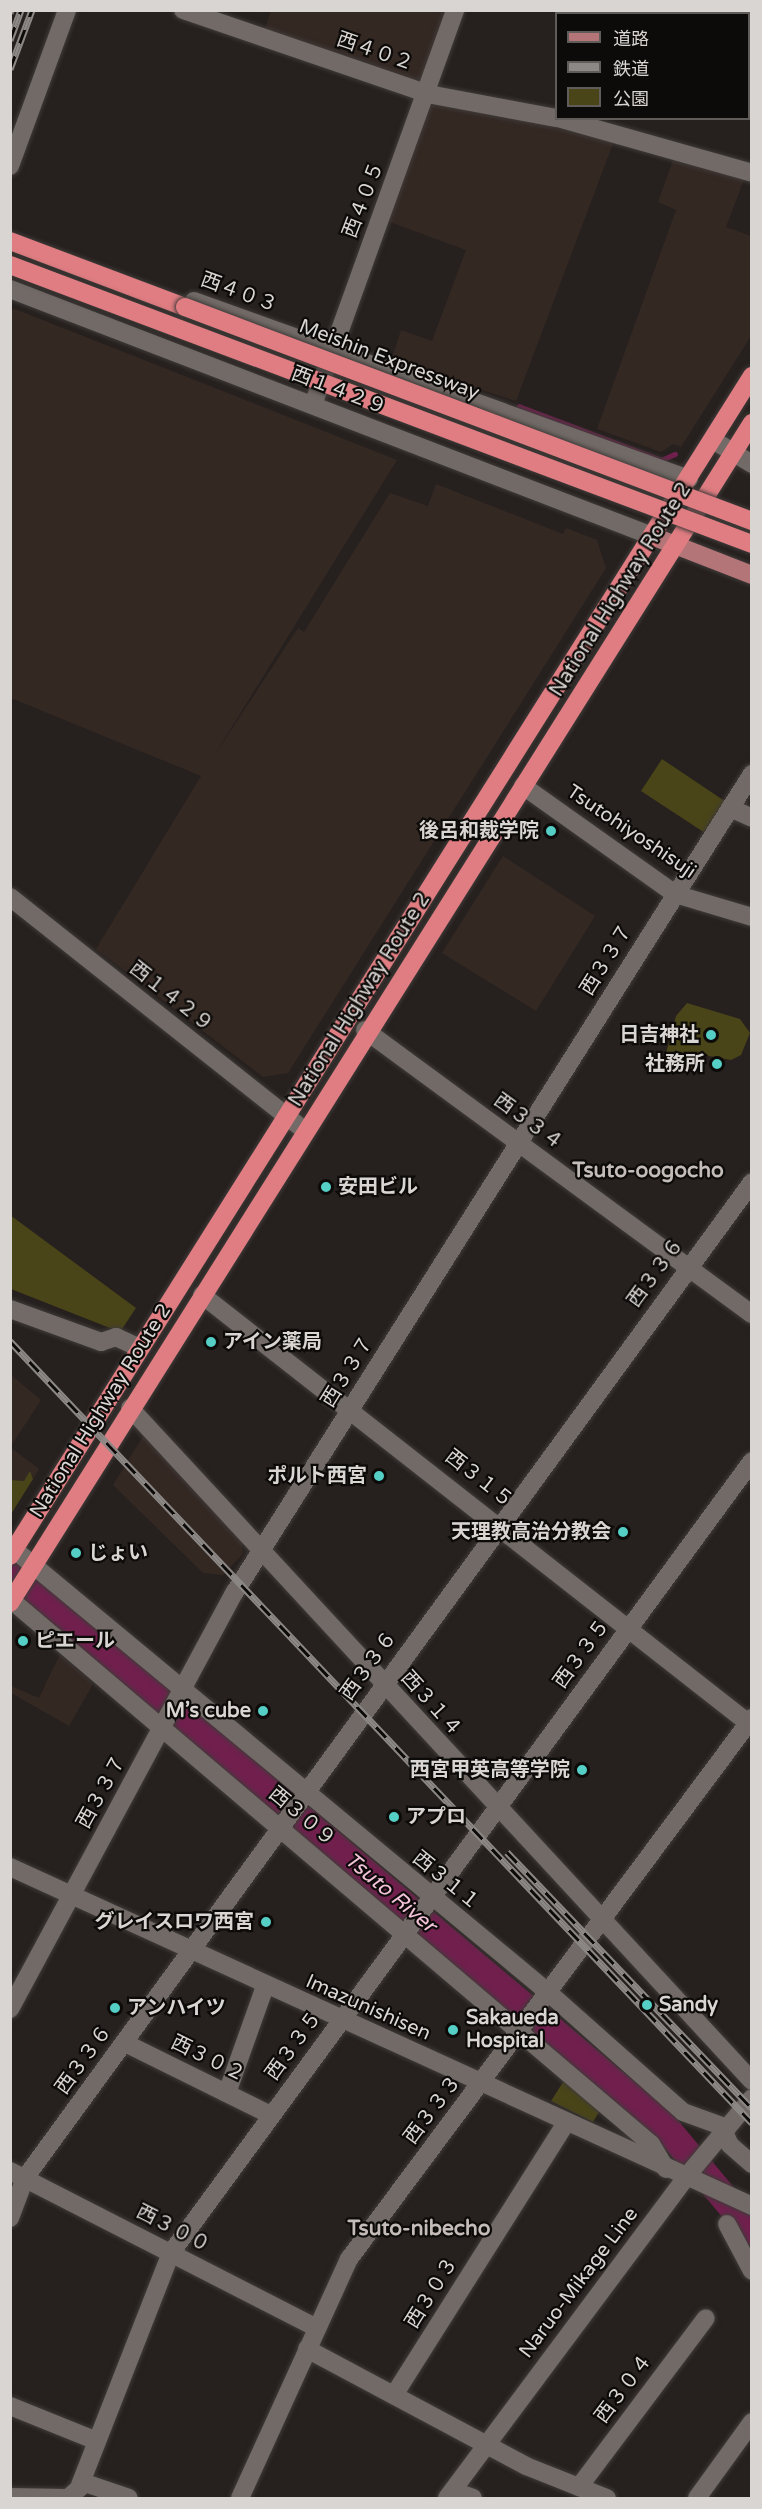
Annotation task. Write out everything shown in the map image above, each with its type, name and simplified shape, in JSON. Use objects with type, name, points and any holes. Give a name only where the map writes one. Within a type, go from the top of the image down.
[{"type":"highway","name":"Meishin Expressway","points":[[10,241],[752,521]]},
{"type":"highway","points":[[10,265],[752,544]]},
{"type":"highway","name":"National Highway Route 2","points":[[11,1552],[287,1118],[752,376]]},
{"type":"highway","name":"National Highway Route 2","points":[[12,1599],[365,1030],[523,786],[752,423]]},
{"type":"main road","points":[[652,536],[752,575]]},
{"type":"street","points":[[10,166],[67,10]]},
{"type":"street","name":"西４０２","points":[[183,10],[428,94],[555,118]]},
{"type":"street","name":"西４０５","points":[[313,405],[428,94],[455,10]]},
{"type":"street","name":"西４０２","points":[[564,120],[752,173]]},
{"type":"street","name":"西４０３","points":[[10,236],[689,479]]},
{"type":"street","name":"西１４２９","points":[[10,289],[652,536]]},
{"type":"street","points":[[713,440],[752,464]]},
{"type":"street","name":"西３３７","points":[[10,2009],[235,1592],[265,1552],[352,1408],[752,774]]},
{"type":"street","name":"Tsutohiyoshisuji","points":[[523,786],[675,894],[752,917]]},
{"type":"street","points":[[730,808],[752,818]]},
{"type":"street","name":"西１４２９","points":[[10,897],[304,1130]]},
{"type":"street","name":"西３３４","points":[[365,1030],[752,1314]]},
{"type":"street","name":"西３３６","points":[[10,2218],[18,2174],[125,2043],[193,1951],[305,1791],[752,1182]]},
{"type":"street","name":"西３１５","points":[[202,1295],[501,1524],[750,1722]]},
{"type":"street","points":[[10,1309],[101,1342],[116,1337],[140,1348]]},
{"type":"street","name":"西３１４","points":[[130,1408],[265,1552],[496,1810],[752,2081]]},
{"type":"street","name":"西３３５","points":[[80,2485],[94,2440],[171,2253],[404,1934],[428,1897],[496,1810],[752,1461]]},
{"type":"street","name":"西３１１","points":[[11,1552],[182,1694],[305,1791],[428,1897],[549,1992],[683,2112],[726,2130]]},
{"type":"street","name":"西３０９","points":[[12,1599],[165,1724],[404,1934],[523,2027],[651,2144],[666,2169]]},
{"type":"street","name":"西３３３","points":[[240,2499],[315,2327],[349,2259],[750,1722]]},
{"type":"street","name":"Imazunishisen","points":[[10,1867],[340,2022],[666,2169],[688,2174],[709,2187],[752,2206]]},
{"type":"street","points":[[227,2093],[265,1986]]},
{"type":"street","name":"西３０２","points":[[125,2043],[271,2115]]},
{"type":"street","name":"Naruo-Mikage Line","points":[[450,2495],[688,2174],[752,2098]]},
{"type":"street","name":"西３０３","points":[[394,2395],[566,2124]]},
{"type":"street","points":[[726,2130],[752,2164]]},
{"type":"street","name":"西３００","points":[[18,2174],[315,2327]]},
{"type":"street","points":[[727,2224],[752,2271]]},
{"type":"street","name":"西３０４","points":[[579,2487],[706,2318]]},
{"type":"street","points":[[307,2349],[487,2444],[607,2499]]},
{"type":"street","points":[[10,2406],[94,2440]]},
{"type":"street","points":[[697,2499],[752,2422]]},
{"type":"street","points":[[10,2497],[68,2498],[80,2485],[129,2499]]},
{"type":"street","points":[[450,2495],[472,2499]]},
{"type":"shaded area","points":[[271,11],[446,11],[425,75],[414,81],[265,29]]},
{"type":"shaded area","points":[[438,102],[614,141],[516,401],[391,361],[401,330],[432,341],[466,250],[387,221],[428,108]]},
{"type":"shaded area","points":[[674,157],[745,177],[726,227],[751,236],[751,336],[681,447],[673,444],[661,452],[597,429],[676,210],[658,202]]},
{"type":"shaded area","points":[[15,309],[397,460],[214,756],[298,628],[304,632],[390,493],[428,506],[436,484],[563,534],[566,528],[597,540],[606,568],[288,1073],[263,1077],[96,949],[201,776],[11,698],[10,311]]},
{"type":"shaded area","points":[[503,856],[595,916],[536,1011],[442,953]]},
{"type":"shaded area","points":[[11,1375],[41,1400],[11,1446]]},
{"type":"shaded area","points":[[145,1433],[242,1543],[243,1554],[223,1575],[203,1573],[113,1485]]},
{"type":"shaded area","points":[[10,1447],[39,1469],[33,1479],[32,1474],[24,1481],[11,1480]]},
{"type":"shaded area","points":[[60,1654],[93,1684],[69,1726],[11,1693],[11,1686],[39,1698]]},
{"type":"green space","points":[[662,759],[726,802],[705,833],[641,791]]},
{"type":"green space","name":"日吉神社","points":[[687,1003],[740,1019],[750,1033],[741,1055],[731,1060],[703,1055],[700,1066],[692,1069],[672,1065],[665,1057],[676,1016]]},
{"type":"green space","points":[[10,1215],[136,1308],[120,1332],[11,1289]]},
{"type":"green space","points":[[30,1471],[33,1479],[11,1514],[11,1480],[24,1481]]},
{"type":"green space","points":[[565,2079],[602,2107],[593,2122],[551,2101]]},
{"type":"waterway","points":[[519,406],[661,460],[675,454]]},
{"type":"waterway","name":"Tsuto River","points":[[10,1572],[662,2123],[752,2231]]},
{"type":"railway","points":[[10,40],[21,10]]},
{"type":"railway","points":[[10,69],[32,10]]},
{"type":"railway","points":[[10,1341],[752,2123]]},
{"type":"railway","points":[[507,1852],[752,2108]]},
{"type":"place","name":"後呂和裁学院","points":[[551,831]]},
{"type":"place","name":"日吉神社","points":[[711,1035]]},
{"type":"place","name":"社務所","points":[[717,1064]]},
{"type":"place","name":"安田ビル","points":[[326,1187]]},
{"type":"place","name":"アイン薬局","points":[[211,1342]]},
{"type":"place","name":"ポルト西宮","points":[[379,1476]]},
{"type":"place","name":"天理教高治分教会","points":[[623,1532]]},
{"type":"place","name":"じょい","points":[[76,1553]]},
{"type":"place","name":"ピエール","points":[[23,1641]]},
{"type":"place","name":"M’s cube","points":[[263,1711]]},
{"type":"place","name":"西宮甲英高等学院","points":[[582,1770]]},
{"type":"place","name":"アプロ","points":[[394,1817]]},
{"type":"place","name":"グレイスロワ西宮","points":[[266,1922]]},
{"type":"place","name":"Sandy","points":[[647,2005]]},
{"type":"place","name":"アンハイツ","points":[[115,2008]]},
{"type":"place","name":"Sakaueda Hospital","points":[[453,2030]]},
{"type":"district","name":"Tsuto-oogocho","points":[[648,1171]]},
{"type":"district","name":"Tsuto-nibecho","points":[[419,2229]]}]
